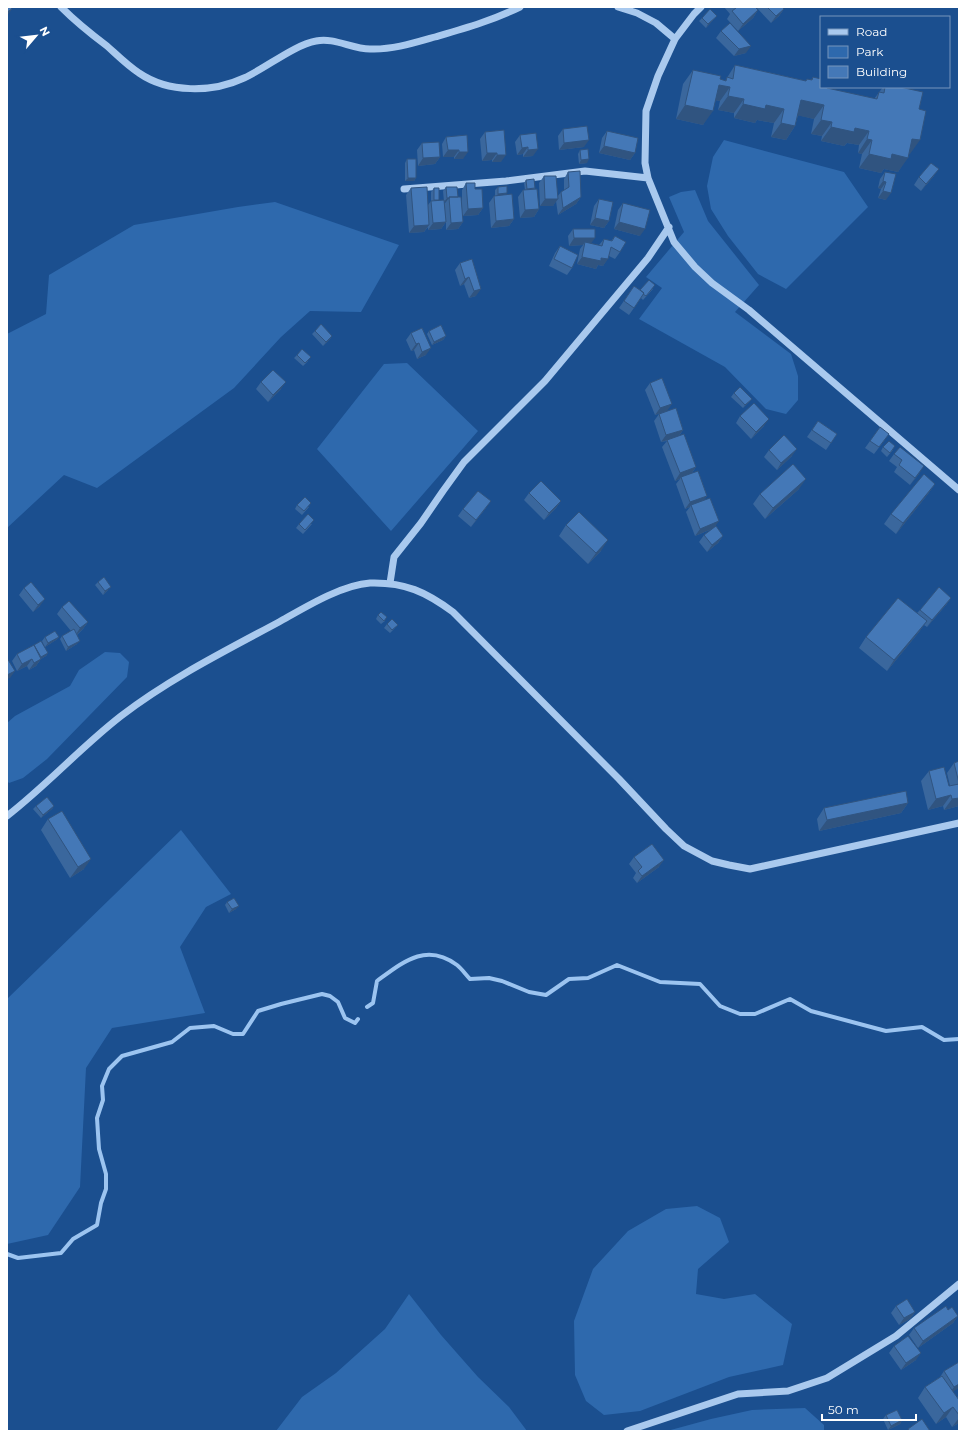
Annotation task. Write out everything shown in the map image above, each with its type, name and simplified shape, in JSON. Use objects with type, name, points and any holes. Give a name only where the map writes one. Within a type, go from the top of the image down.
[{"type":"street","points":[[61,7],[139,74],[155,82],[176,87],[199,89],[226,85],[244,78],[301,46],[317,41],[329,41],[369,49],[388,48],[411,44],[472,27],[498,18],[520,7]]},
{"type":"street","points":[[618,7],[637,13],[656,23],[675,39]]},
{"type":"street","points":[[701,7],[675,39],[658,76],[646,111],[645,163],[648,178],[674,242],[712,283],[748,310],[959,490]]},
{"type":"street","points":[[404,189],[506,181],[585,171],[648,178]]},
{"type":"street","points":[[390,583],[394,557],[421,523],[464,462],[545,381],[648,258],[668,227]]},
{"type":"street","points":[[7,816],[52,779],[89,743],[144,698],[174,680],[333,594],[368,583],[390,583],[424,593],[453,612],[619,779],[666,829],[684,846],[712,861],[750,869],[959,823]]},
{"type":"street","points":[[627,1431],[738,1394],[788,1391],[828,1378],[896,1336],[959,1284]]},
{"type":"green space","points":[[724,140],[844,172],[868,207],[786,289],[758,274],[728,236],[711,209],[707,186],[713,157]]},
{"type":"green space","points":[[695,190],[708,221],[759,285],[735,312],[791,354],[798,376],[798,400],[786,414],[766,409],[725,367],[639,319],[662,288],[646,277],[684,232],[669,197],[681,192]]},
{"type":"green space","points":[[275,202],[399,245],[361,312],[310,311],[281,337],[234,388],[97,488],[64,475],[7,528],[7,334],[46,314],[49,275],[134,225]]},
{"type":"green space","points":[[407,363],[478,431],[391,531],[317,449],[384,364]]},
{"type":"green space","points":[[105,652],[120,653],[129,662],[127,677],[47,759],[23,778],[9,783],[7,781],[7,723],[15,716],[70,686],[79,670]]},
{"type":"green space","points":[[181,830],[231,894],[206,907],[180,947],[205,1013],[112,1028],[86,1068],[80,1187],[48,1235],[7,1244],[7,999]]},
{"type":"green space","points":[[697,1206],[720,1218],[729,1242],[698,1269],[696,1294],[724,1299],[755,1294],[792,1324],[783,1365],[729,1377],[640,1411],[604,1415],[586,1401],[575,1375],[574,1321],[593,1269],[628,1231],[666,1209]]},
{"type":"green space","points":[[409,1294],[441,1335],[478,1377],[509,1407],[527,1431],[276,1431],[302,1397],[336,1373],[385,1329]]},
{"type":"green space","points":[[805,1408],[824,1425],[824,1431],[667,1431],[752,1410]]},
{"type":"building","points":[[7,7],[10,7],[12,9],[7,12]]},
{"type":"building","points":[[735,7],[755,7],[758,10],[743,24],[732,11],[736,8]]},
{"type":"building","points":[[767,7],[782,7],[784,9],[776,16]]},
{"type":"building","points":[[710,9],[717,16],[708,24],[702,18]]},
{"type":"building","points":[[730,23],[751,46],[739,49],[721,31]]},
{"type":"building","points":[[735,65],[806,81],[807,79],[812,80],[813,77],[820,79],[820,88],[827,88],[877,99],[879,92],[884,93],[885,88],[905,88],[923,92],[919,109],[926,111],[920,140],[912,139],[908,158],[892,154],[891,159],[869,154],[872,140],[867,139],[869,131],[855,128],[854,132],[831,127],[832,122],[821,120],[824,105],[801,100],[795,126],[781,123],[784,109],[766,105],[765,109],[743,104],[744,99],[728,96],[730,87],[719,85],[713,111],[685,105],[693,70],[721,76],[720,79],[726,81],[727,77],[733,79]]},
{"type":"building","points":[[587,126],[589,140],[564,143],[563,129]]},
{"type":"building","points":[[504,130],[506,155],[487,153],[485,132]]},
{"type":"building","points":[[607,131],[638,138],[635,153],[604,146]]},
{"type":"building","points":[[536,133],[538,149],[528,150],[528,147],[522,148],[520,135]]},
{"type":"building","points":[[467,135],[468,152],[448,150],[446,137]]},
{"type":"building","points":[[439,142],[440,157],[423,158],[422,143]]},
{"type":"building","points":[[588,149],[589,159],[581,160],[580,150]]},
{"type":"building","points":[[407,159],[416,159],[416,178],[408,178]]},
{"type":"building","points":[[931,163],[939,169],[926,184],[919,177]]},
{"type":"building","points":[[580,171],[581,197],[563,208],[561,192],[569,187],[568,172]]},
{"type":"building","points":[[885,172],[896,174],[891,193],[883,191],[886,182],[883,181]]},
{"type":"building","points":[[544,176],[556,176],[558,199],[545,199]]},
{"type":"building","points":[[534,179],[535,188],[527,189],[526,180]]},
{"type":"building","points":[[466,183],[475,183],[475,189],[482,189],[483,208],[468,209]]},
{"type":"building","points":[[507,186],[507,193],[498,194],[498,187]]},
{"type":"building","points":[[427,187],[429,225],[414,226],[411,188]]},
{"type":"building","points":[[446,187],[457,187],[458,197],[447,198]]},
{"type":"building","points":[[434,188],[439,188],[439,200],[434,200]]},
{"type":"building","points":[[537,189],[539,209],[525,210],[523,190]]},
{"type":"building","points":[[512,194],[514,219],[496,221],[494,196]]},
{"type":"building","points":[[449,197],[461,197],[463,222],[451,223]]},
{"type":"building","points":[[599,199],[613,202],[609,221],[595,218]]},
{"type":"building","points":[[444,200],[446,222],[433,223],[431,201]]},
{"type":"building","points":[[623,203],[650,210],[645,229],[619,222]]},
{"type":"building","points":[[573,229],[595,229],[595,238],[574,238]]},
{"type":"building","points":[[615,236],[626,242],[620,252],[611,247],[608,259],[601,258],[601,261],[582,257],[585,242],[602,246],[604,239],[612,241]]},
{"type":"building","points":[[560,246],[578,255],[572,268],[554,259]]},
{"type":"building","points":[[472,259],[481,289],[474,291],[469,277],[465,279],[460,263]]},
{"type":"building","points":[[649,280],[655,285],[646,296],[640,290]]},
{"type":"building","points":[[634,286],[644,293],[634,308],[624,301]]},
{"type":"building","points":[[321,324],[332,336],[326,342],[315,331]]},
{"type":"building","points":[[441,325],[446,336],[434,342],[429,331]]},
{"type":"building","points":[[422,328],[431,348],[422,352],[419,343],[416,344],[411,333]]},
{"type":"building","points":[[302,349],[311,357],[305,363],[297,355]]},
{"type":"building","points":[[273,370],[286,382],[273,395],[261,382]]},
{"type":"building","points":[[662,378],[672,404],[660,408],[650,383]]},
{"type":"building","points":[[740,387],[752,399],[745,405],[734,393]]},
{"type":"building","points":[[754,403],[769,419],[756,432],[740,416]]},
{"type":"building","points":[[676,408],[683,430],[666,435],[659,414]]},
{"type":"building","points":[[818,421],[837,434],[831,443],[812,430]]},
{"type":"building","points":[[880,427],[889,434],[879,447],[870,441]]},
{"type":"building","points":[[684,434],[696,467],[680,473],[667,440]]},
{"type":"building","points":[[784,435],[797,449],[781,463],[769,450]]},
{"type":"building","points":[[889,441],[895,446],[890,453],[883,447]]},
{"type":"building","points":[[900,447],[924,466],[915,478],[899,465],[902,460],[894,454]]},
{"type":"building","points":[[793,464],[806,479],[773,508],[760,494]]},
{"type":"building","points":[[698,471],[707,496],[690,502],[681,477]]},
{"type":"building","points":[[924,474],[935,484],[903,523],[891,514]]},
{"type":"building","points":[[541,481],[561,501],[549,513],[529,493]]},
{"type":"building","points":[[478,491],[491,501],[476,520],[463,509]]},
{"type":"building","points":[[305,497],[311,503],[304,511],[297,505]]},
{"type":"building","points":[[710,498],[719,521],[700,529],[691,505]]},
{"type":"building","points":[[579,512],[608,540],[596,553],[566,525]]},
{"type":"building","points":[[308,514],[314,520],[305,530],[299,524]]},
{"type":"building","points":[[716,526],[723,536],[712,545],[704,535]]},
{"type":"building","points":[[104,577],[111,587],[105,591],[98,582]]},
{"type":"building","points":[[31,582],[45,599],[38,605],[24,588]]},
{"type":"building","points":[[939,587],[951,598],[932,620],[920,610]]},
{"type":"building","points":[[898,598],[927,621],[894,660],[866,637]]},
{"type":"building","points":[[69,601],[88,622],[80,628],[62,607]]},
{"type":"building","points":[[381,612],[387,617],[384,621],[378,615]]},
{"type":"building","points":[[392,619],[398,625],[392,630],[387,624]]},
{"type":"building","points":[[74,629],[80,641],[68,647],[62,636]]},
{"type":"building","points":[[55,631],[59,637],[48,643],[45,637]]},
{"type":"building","points":[[41,641],[48,653],[41,657],[34,645]]},
{"type":"building","points":[[34,645],[41,659],[34,663],[32,659],[22,664],[17,654]]},
{"type":"building","points":[[7,658],[15,671],[7,675]]},
{"type":"building","points":[[959,761],[959,783],[954,763]]},
{"type":"building","points":[[944,767],[949,786],[959,784],[959,798],[952,799],[951,795],[936,799],[929,771]]},
{"type":"building","points":[[906,791],[908,803],[827,820],[824,808]]},
{"type":"building","points":[[47,797],[54,806],[43,815],[36,806]]},
{"type":"building","points":[[62,811],[91,859],[78,867],[48,819]]},
{"type":"building","points":[[652,844],[664,860],[642,876],[638,871],[642,867],[634,857]]},
{"type":"building","points":[[234,898],[239,906],[232,909],[227,902]]},
{"type":"building","points":[[907,1299],[915,1312],[904,1318],[896,1306]]},
{"type":"building","points":[[946,1306],[948,1310],[952,1307],[958,1316],[923,1341],[914,1328]]},
{"type":"building","points":[[908,1336],[921,1353],[906,1363],[894,1346]]},
{"type":"building","points":[[959,1362],[959,1384],[954,1387],[944,1371]]},
{"type":"building","points":[[942,1376],[959,1400],[959,1415],[953,1407],[944,1413],[925,1387]]},
{"type":"building","points":[[897,1410],[902,1420],[891,1426],[886,1415]]},
{"type":"building","points":[[922,1419],[930,1431],[909,1431],[908,1429]]},
{"type":"waterway","points":[[367,1007],[373,1003],[377,981],[396,967],[415,957],[435,955],[446,958],[457,965],[470,979],[489,978],[502,981],[529,992],[546,995],[569,979],[588,978],[617,965],[660,982],[700,984],[720,1006],[740,1014],[755,1014],[790,999],[811,1011],[886,1031],[922,1027],[944,1040],[959,1039]]},
{"type":"waterway","points":[[7,1254],[18,1258],[61,1253],[73,1239],[97,1225],[101,1203],[106,1189],[106,1174],[99,1149],[97,1118],[103,1100],[102,1086],[109,1069],[122,1056],[172,1042],[190,1028],[214,1026],[233,1034],[243,1034],[258,1011],[322,994],[330,996],[338,1002],[345,1018],[355,1023],[358,1019]]}]
